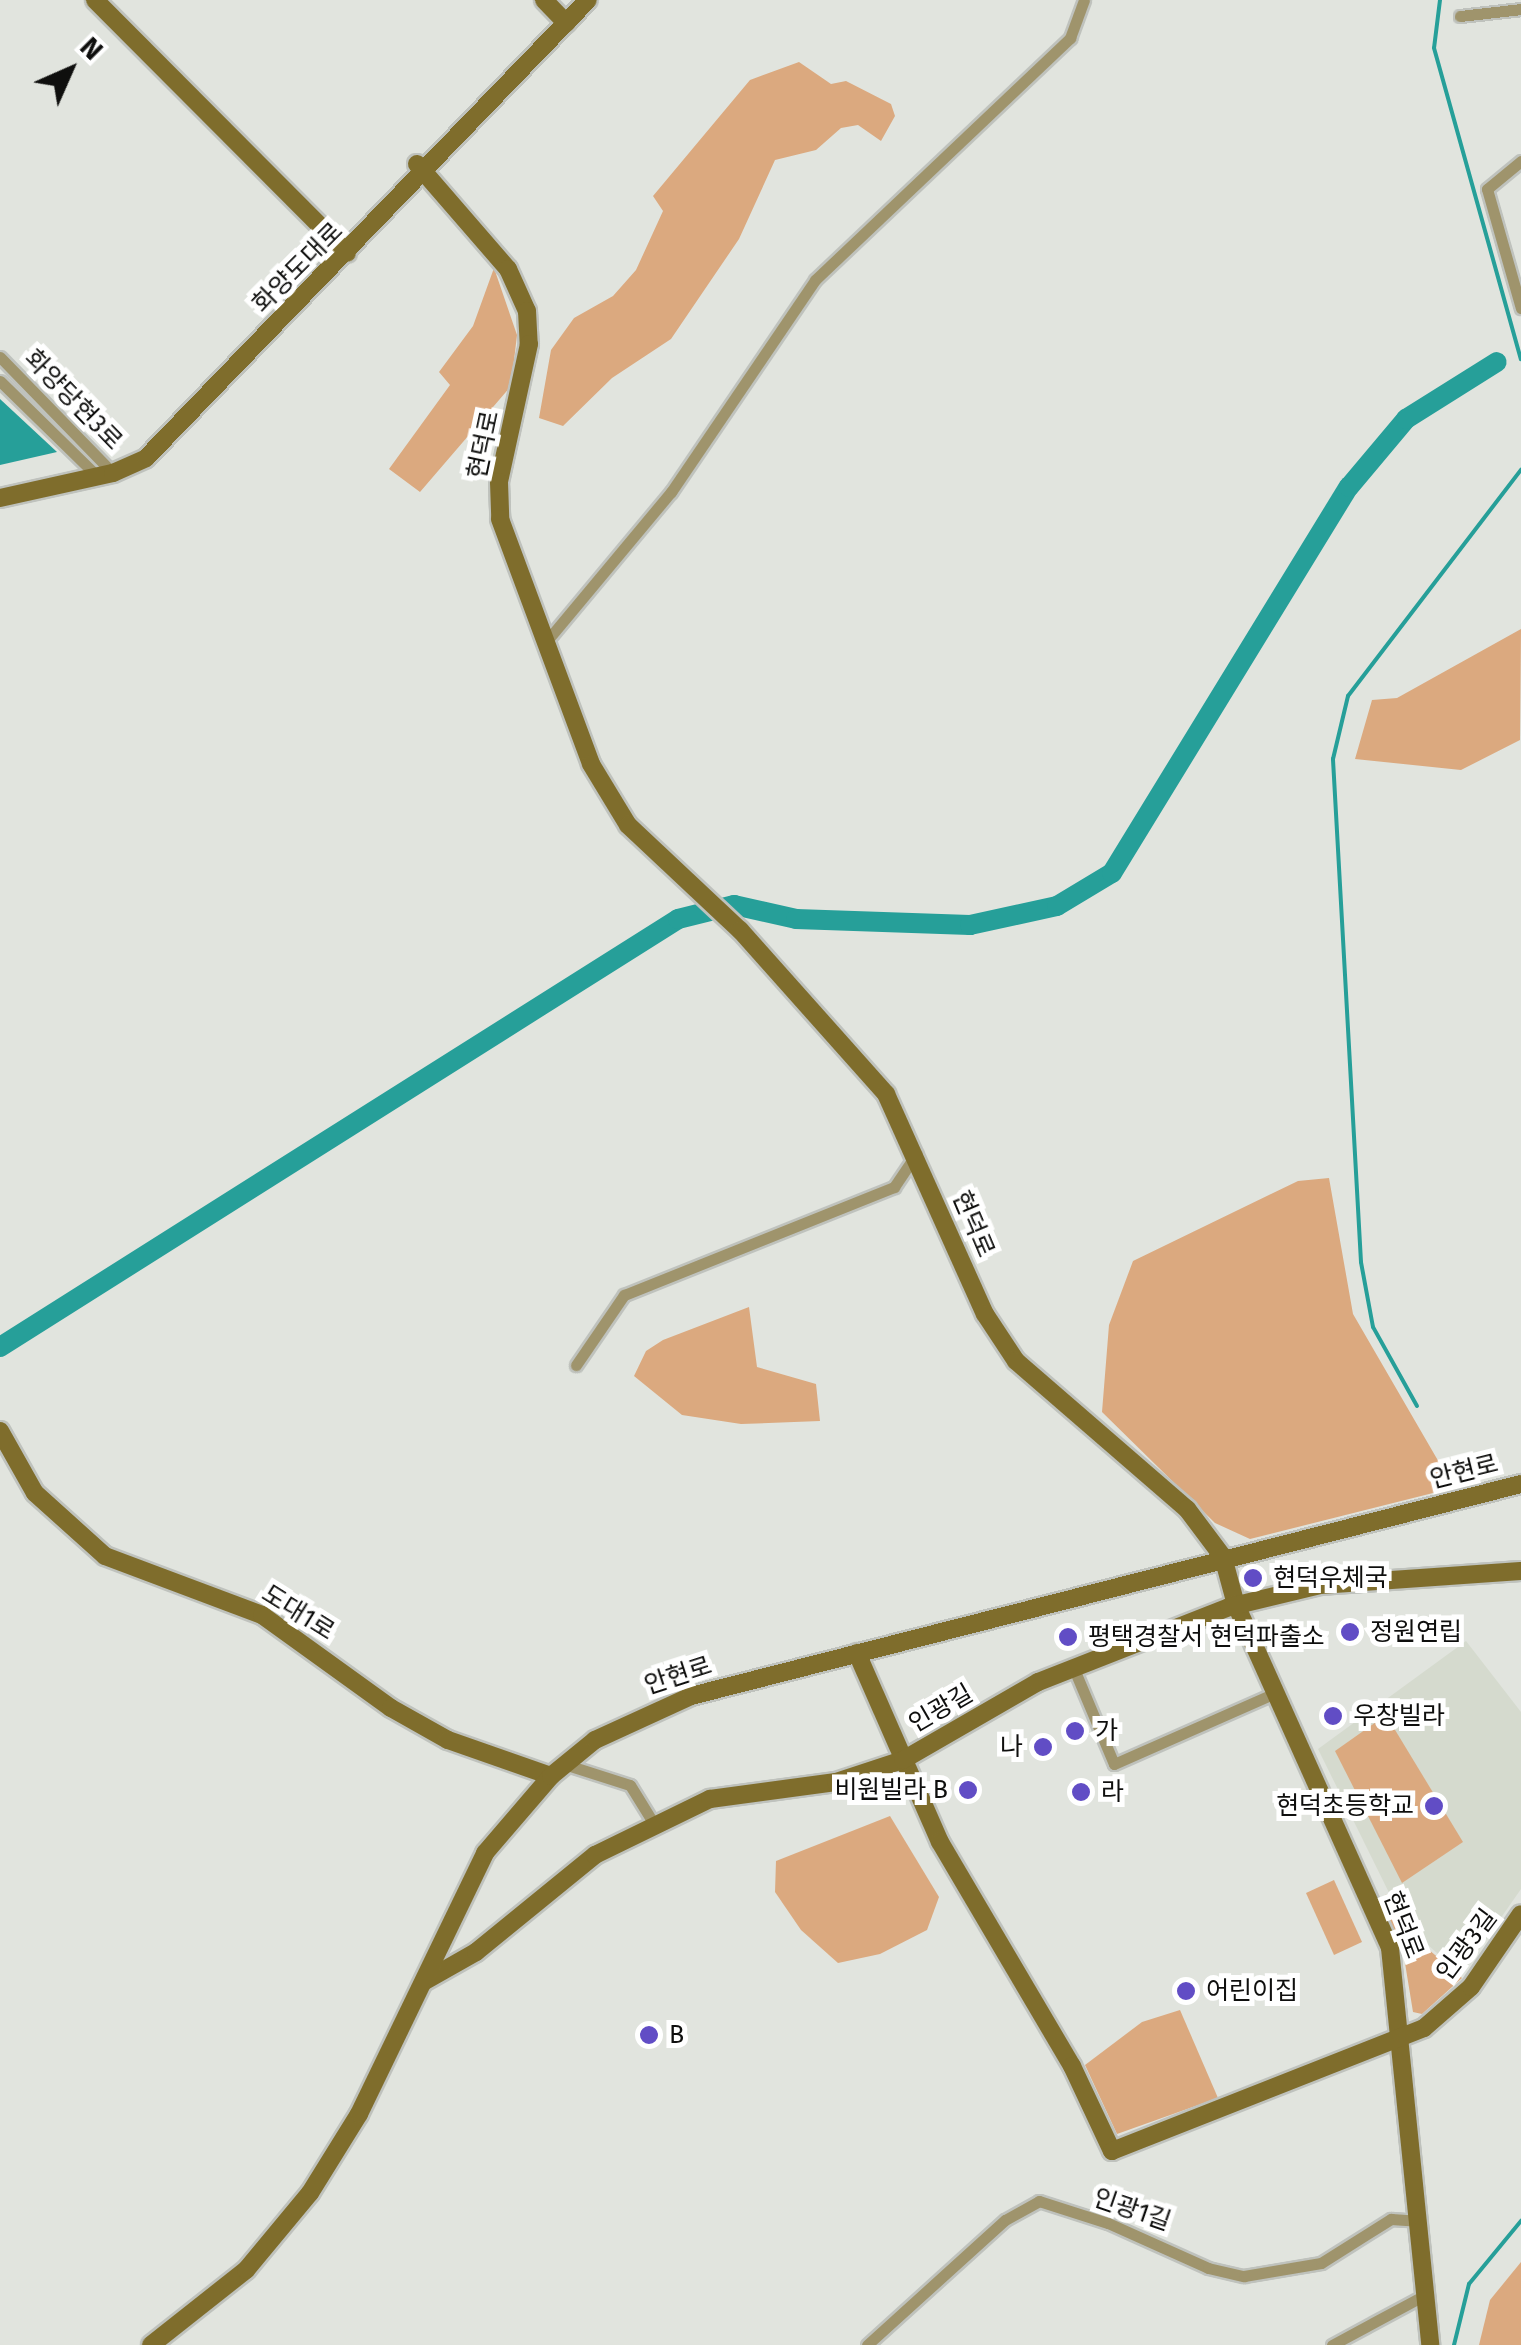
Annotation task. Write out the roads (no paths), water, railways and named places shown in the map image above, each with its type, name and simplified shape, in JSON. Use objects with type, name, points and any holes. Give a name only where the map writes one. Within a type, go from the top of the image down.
[{"type":"street","points":[[94,0],[347,246]]},
{"type":"street","points":[[109,0],[347,246]]},
{"type":"street","points":[[544,0],[566,10]]},
{"type":"street","name":"화양도대로","points":[[0,496],[103,473],[146,458],[566,10],[588,0]]},
{"type":"street","points":[[542,646],[671,492],[815,280],[1070,38],[1084,0]]},
{"type":"street","points":[[1460,16],[1521,9]]},
{"type":"street","points":[[1521,161],[1488,188],[1521,308]]},
{"type":"street","name":"현덕로","points":[[421,169],[508,269],[527,311],[529,344],[499,482],[500,519],[542,646],[590,764],[616,808],[870,1074],[899,1114],[985,1314],[1016,1361],[1187,1509],[1222,1558],[1236,1605],[1390,1948],[1402,2037],[1430,2345]]},
{"type":"street","name":"화양당현3로","points":[[0,358],[103,473]]},
{"type":"street","name":"화양당현3로","points":[[0,382],[103,473]]},
{"type":"street","points":[[576,1366],[624,1295],[894,1186],[916,1154]]},
{"type":"street","name":"도대1로","points":[[0,1431],[36,1493],[105,1556],[262,1615],[434,1732],[557,1770]]},
{"type":"street","name":"안현로","points":[[151,2345],[246,2270],[310,2194],[360,2114],[485,1853],[557,1770],[642,1714],[1222,1558],[1521,1484]]},
{"type":"street","name":"인광길","points":[[425,1981],[476,1952],[596,1855],[710,1799],[836,1782],[903,1760],[1074,1669],[1236,1605],[1320,1585],[1521,1572]]},
{"type":"street","points":[[858,1654],[903,1760]]},
{"type":"street","points":[[1074,1669],[1114,1764],[1275,1693]]},
{"type":"street","name":"인광3길","points":[[903,1760],[940,1842],[1064,2050],[1112,2151],[1432,2022],[1471,1987],[1521,1914]]},
{"type":"street","points":[[557,1770],[630,1785],[654,1824]]},
{"type":"street","name":"인광1길","points":[[867,2345],[1005,2220],[1039,2201],[1108,2222],[1208,2268],[1244,2276],[1321,2263],[1391,2219],[1417,2221]]},
{"type":"street","points":[[1332,2345],[1425,2295]]},
{"type":"water","points":[[0,399],[57,452],[0,465]]},
{"type":"waterway","points":[[1440,0],[1434,48],[1521,359]]},
{"type":"waterway","points":[[0,1347],[678,919],[734,905],[796,919],[970,925],[1057,906],[1112,873],[1349,487],[1406,419],[1497,362]]},
{"type":"waterway","points":[[1417,1406],[1373,1327],[1361,1262],[1333,759],[1348,696],[1521,470]]},
{"type":"waterway","points":[[1454,2345],[1469,2284],[1521,2221]]},
{"type":"place","name":"현덕우체국","points":[[1253,1578]]},
{"type":"place","name":"정원연립","points":[[1350,1632]]},
{"type":"place","name":"평택경찰서 현덕파출소","points":[[1068,1637]]},
{"type":"place","name":"우창빌라","points":[[1333,1716]]},
{"type":"place","name":"가","points":[[1075,1731]]},
{"type":"place","name":"나","points":[[1043,1747]]},
{"type":"place","name":"비원빌라 B","points":[[968,1790]]},
{"type":"place","name":"라","points":[[1081,1792]]},
{"type":"place","name":"현덕초등학교","points":[[1434,1806]]},
{"type":"place","name":"어린이집","points":[[1186,1991]]},
{"type":"place","name":"B","points":[[649,2035]]}]
